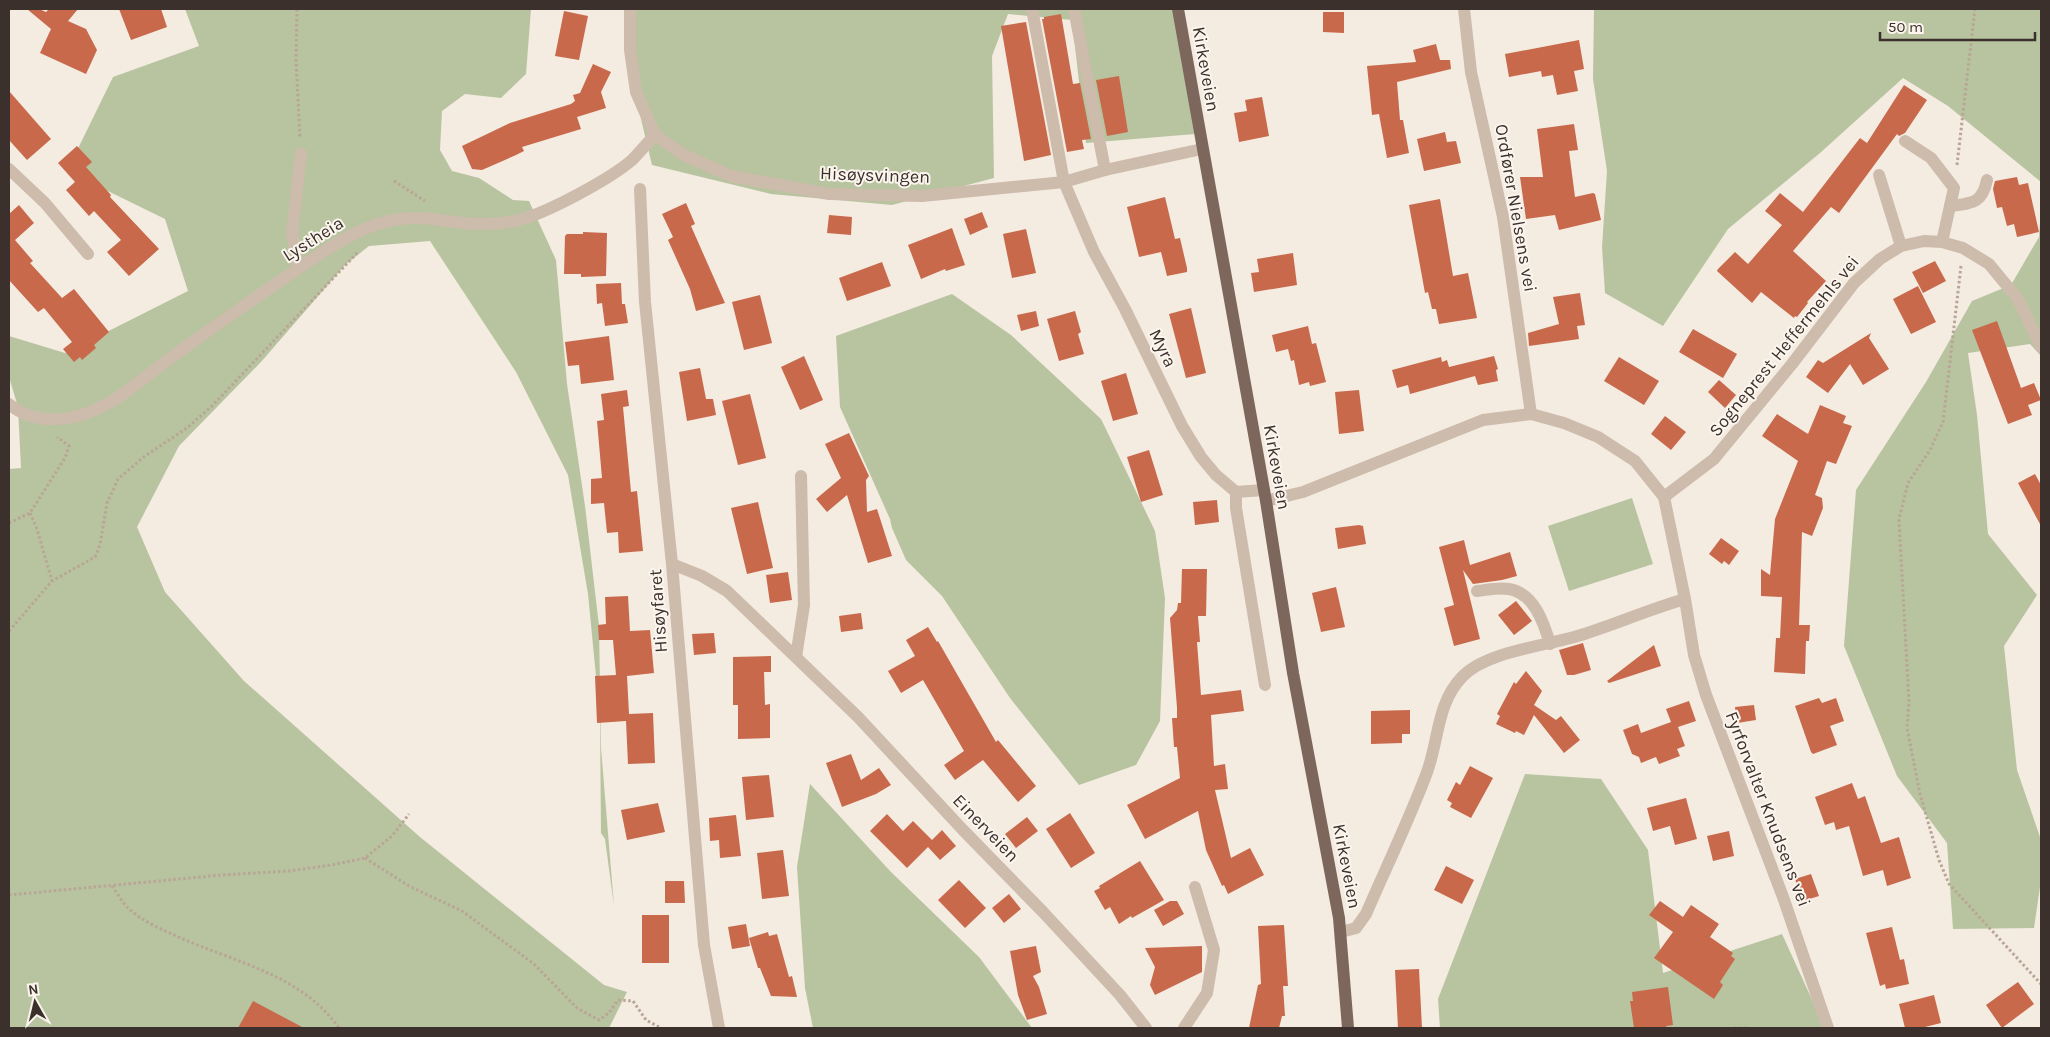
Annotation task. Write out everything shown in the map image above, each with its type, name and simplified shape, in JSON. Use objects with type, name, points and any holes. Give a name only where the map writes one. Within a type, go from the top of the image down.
[{"type":"main road","name":"Kirkeveien","points":[[1178,9],[1265,496],[1293,673],[1341,932],[1348,1028]]},
{"type":"street","points":[[630,9],[630,50],[636,92],[655,135]]},
{"type":"street","name":"Myra","points":[[1032,9],[1064,182],[1094,252],[1125,309],[1182,426],[1201,457],[1216,475],[1236,492]]},
{"type":"street","points":[[1074,9],[1105,170]]},
{"type":"street","name":"Ordfører Nielsens vei","points":[[1464,9],[1471,72],[1503,217],[1531,414]]},
{"type":"street","name":"Hisøysvingen","points":[[655,135],[684,155],[731,176],[829,194],[922,196],[1064,182],[1105,170],[1202,149]]},
{"type":"street","name":"Lystheia","points":[[9,404],[16,410],[33,417],[55,420],[95,410],[128,390],[298,268],[362,228],[377,223],[417,218],[480,224],[519,220],[556,204],[595,183],[631,160],[655,135]]},
{"type":"street","points":[[1905,141],[1930,158],[1954,188],[1942,242]]},
{"type":"street","points":[[298,268],[292,233],[301,154]]},
{"type":"street","points":[[9,169],[45,203],[88,254]]},
{"type":"street","points":[[1879,175],[1901,246]]},
{"type":"street","points":[[1950,206],[1978,199],[1985,192],[1987,180]]},
{"type":"street","name":"Hisøyfaret","points":[[640,189],[645,302],[672,564],[704,945],[719,1028]]},
{"type":"street","name":"Sogneprest Heffermehls vei","points":[[1664,497],[1714,459],[1786,371],[1854,283],[1880,259],[1901,246],[1924,242],[1942,242],[1963,248],[1989,264],[2018,299],[2041,347]]},
{"type":"street","name":"Fyrforvalter Knudsens vei","points":[[1265,496],[1303,492],[1483,420],[1531,414],[1564,423],[1598,437],[1635,461],[1664,497],[1685,599],[1694,655],[1706,695],[1783,897],[1828,1028]]},
{"type":"street","points":[[796,657],[804,605],[801,476]]},
{"type":"street","points":[[1264,685],[1236,508],[1236,492],[1265,496]]},
{"type":"street","name":"Einerveien","points":[[672,564],[702,576],[727,591],[858,717],[1120,995],[1146,1028]]},
{"type":"street","points":[[1477,591],[1507,588],[1525,597],[1537,610],[1550,644],[1685,599]]},
{"type":"street","name":"Kirkeveien","points":[[1341,932],[1356,928],[1366,914],[1427,773],[1437,730],[1450,691],[1477,664],[1512,652],[1550,644]]},
{"type":"street","points":[[1184,1028],[1208,993],[1214,950],[1195,887]]},
{"type":"path","points":[[297,9],[296,60],[301,154]]},
{"type":"path","points":[[1954,188],[1975,9]]},
{"type":"path","points":[[1963,248],[1943,422],[1930,450],[1908,483],[1898,519],[1909,703],[1907,728],[1920,794],[1939,860],[1949,884],[2041,984]]},
{"type":"path","points":[[9,631],[52,581],[95,557],[100,545],[107,504],[118,479],[134,464],[187,428],[212,406],[359,251]]},
{"type":"path","points":[[9,523],[30,513],[65,458],[69,446],[59,437],[50,437]]},
{"type":"path","points":[[30,513],[37,528],[45,564],[52,581]]},
{"type":"path","points":[[9,895],[222,875],[289,871],[365,858],[392,836],[409,814]]},
{"type":"path","points":[[365,858],[409,886],[462,911],[534,964],[577,1008],[599,1020],[609,1013],[618,1000],[633,1001],[646,1020],[661,1028]]},
{"type":"path","points":[[112,886],[128,908],[154,926],[201,947],[259,967],[298,988],[330,1015],[339,1028]]},
{"type":"path","points":[[1734,1028],[1749,1028]]},
{"type":"green space","points":[[185,9],[531,9],[526,74],[501,98],[465,94],[442,111],[440,150],[452,171],[479,178],[513,200],[529,201],[556,260],[567,384],[585,506],[599,626],[601,748],[614,906],[605,839],[601,833],[600,717],[588,594],[568,475],[516,372],[430,241],[369,246],[345,265],[261,362],[179,446],[137,527],[165,592],[244,681],[420,837],[604,985],[627,992],[609,1028],[9,1028],[9,469],[21,468],[18,407],[9,377],[9,336],[65,353],[188,291],[165,219],[67,171],[113,77],[199,46]]},
{"type":"green space","points":[[624,9],[1177,9],[1195,134],[1086,143],[1072,20],[1008,14],[992,56],[994,178],[892,205],[771,194],[652,165],[626,56]]},
{"type":"green space","points":[[1594,9],[2041,9],[2041,182],[1948,106],[1903,78],[1820,153],[1728,229],[1663,326],[1605,293],[1602,247],[1607,171],[1593,79]]},
{"type":"green space","points":[[2041,207],[2041,356],[2030,344],[1968,353],[1977,415],[1988,534],[2037,595],[2004,646],[2017,770],[2041,840],[2041,880],[2034,928],[1953,929],[1947,843],[1897,776],[1844,646],[1856,490],[1926,382],[1972,301],[2011,285],[2039,237]]},
{"type":"green space","points":[[952,294],[1011,335],[1101,419],[1155,531],[1165,598],[1160,721],[1136,765],[1079,785],[1010,698],[942,596],[906,560],[890,519],[840,407],[836,336]]},
{"type":"green space","points":[[1632,498],[1653,564],[1569,591],[1548,526]]},
{"type":"green space","points":[[1525,774],[1601,779],[1648,850],[1663,973],[1782,934],[1825,1028],[1440,1028],[1438,999]]},
{"type":"green space","points":[[810,784],[891,872],[979,957],[1032,1028],[813,1028],[805,988],[797,867]]},
{"type":"building","points":[[27,9],[39,9],[46,12],[49,9],[78,9],[68,21],[86,29],[97,50],[86,74],[40,53],[51,29]]},
{"type":"building","points":[[119,9],[161,9],[167,27],[131,40]]},
{"type":"building","points":[[564,11],[588,16],[579,60],[555,56]]},
{"type":"building","points":[[1323,12],[1344,12],[1344,33],[1323,32]]},
{"type":"building","points":[[1061,14],[1073,84],[1080,83],[1091,139],[1082,140],[1084,149],[1067,152],[1042,19]]},
{"type":"building","points":[[1026,22],[1051,155],[1024,161],[1001,26]]},
{"type":"building","points":[[1579,40],[1584,69],[1574,71],[1578,91],[1557,95],[1553,75],[1542,77],[1541,71],[1509,77],[1505,54]]},
{"type":"building","points":[[1436,44],[1440,60],[1450,60],[1451,69],[1397,82],[1400,120],[1403,120],[1409,153],[1387,158],[1379,114],[1372,115],[1367,66],[1416,62],[1413,50]]},
{"type":"building","points":[[593,64],[611,72],[601,92],[606,108],[577,117],[581,129],[522,147],[524,151],[482,170],[472,169],[462,146],[510,123],[571,104],[575,101],[573,95],[580,93]]},
{"type":"building","points":[[1119,76],[1128,132],[1107,136],[1096,80]]},
{"type":"building","points":[[1904,85],[1927,100],[1905,133],[1899,136],[1897,134],[1839,213],[1831,207],[1793,251],[1826,281],[1807,302],[1797,317],[1795,316],[1794,318],[1761,292],[1752,303],[1717,271],[1718,269],[1735,252],[1748,264],[1782,225],[1765,211],[1780,193],[1803,212],[1860,138],[1867,143]]},
{"type":"building","points":[[9,91],[51,139],[27,160],[9,140]]},
{"type":"building","points":[[1262,97],[1269,136],[1239,142],[1234,113],[1247,111],[1245,100]]},
{"type":"building","points":[[1574,124],[1578,150],[1569,151],[1575,197],[1595,194],[1601,220],[1559,230],[1555,215],[1526,219],[1520,177],[1543,177],[1537,129]]},
{"type":"building","points":[[1445,132],[1447,142],[1456,141],[1461,163],[1424,171],[1417,139]]},
{"type":"building","points":[[77,146],[92,162],[86,167],[111,195],[110,197],[159,249],[129,276],[107,252],[121,240],[94,211],[89,216],[66,190],[75,182],[58,163]]},
{"type":"building","points":[[2017,177],[2019,185],[2028,183],[2039,232],[2017,237],[2014,224],[2007,226],[2002,207],[1997,208],[1993,189],[1995,181]]},
{"type":"building","points":[[1165,197],[1175,239],[1180,238],[1187,268],[1187,272],[1167,276],[1161,252],[1139,257],[1127,207]]},
{"type":"building","points":[[1440,199],[1453,276],[1468,273],[1477,318],[1439,324],[1436,309],[1432,309],[1428,292],[1425,293],[1409,205]]},
{"type":"building","points":[[686,203],[695,224],[691,226],[725,303],[696,311],[690,289],[668,240],[673,237],[662,214]]},
{"type":"building","points":[[19,205],[34,223],[15,240],[33,261],[30,263],[62,298],[74,289],[109,332],[94,345],[96,348],[82,360],[80,357],[74,362],[63,349],[72,342],[44,308],[38,312],[9,280],[9,214]]},
{"type":"building","points":[[982,212],[988,227],[970,235],[964,219]]},
{"type":"building","points":[[829,215],[852,217],[851,235],[827,233]]},
{"type":"building","points":[[952,228],[965,265],[946,271],[945,269],[921,279],[908,245]]},
{"type":"building","points":[[1026,229],[1036,273],[1012,278],[1003,234]]},
{"type":"building","points":[[583,232],[607,233],[606,276],[581,277],[581,274],[564,274],[565,236],[567,234],[583,234]]},
{"type":"building","points":[[1293,253],[1297,285],[1254,292],[1251,273],[1259,272],[1257,259]]},
{"type":"building","points":[[1935,261],[1946,281],[1923,293],[1912,272]]},
{"type":"building","points":[[882,262],[891,286],[847,301],[839,278]]},
{"type":"building","points":[[621,283],[622,304],[625,304],[628,323],[605,326],[602,303],[597,304],[596,284]]},
{"type":"building","points":[[1918,286],[1936,322],[1911,334],[1893,299]]},
{"type":"building","points":[[1580,293],[1585,325],[1577,326],[1579,339],[1529,346],[1528,333],[1559,324],[1553,297]]},
{"type":"building","points":[[760,295],[772,343],[744,350],[732,302]]},
{"type":"building","points":[[1191,308],[1206,373],[1186,378],[1169,314]]},
{"type":"building","points":[[1036,311],[1039,326],[1021,331],[1017,315]]},
{"type":"building","points":[[1075,311],[1081,332],[1078,334],[1084,354],[1059,361],[1047,319]]},
{"type":"building","points":[[1997,321],[2021,388],[2034,383],[2041,400],[2028,405],[2032,415],[2008,424],[1972,330]]},
{"type":"building","points":[[1308,326],[1312,344],[1316,343],[1326,382],[1310,386],[1309,382],[1299,385],[1294,360],[1291,361],[1288,349],[1276,352],[1272,335]]},
{"type":"building","points":[[1693,329],[1737,354],[1723,378],[1679,352]]},
{"type":"building","points":[[1871,333],[1869,338],[1889,369],[1863,385],[1850,364],[1828,393],[1806,377],[1818,360],[1823,363]]},
{"type":"building","points":[[609,336],[614,380],[581,384],[579,365],[568,366],[565,342]]},
{"type":"building","points":[[804,356],[823,400],[800,410],[781,367]]},
{"type":"building","points":[[1494,356],[1498,369],[1496,370],[1498,381],[1478,385],[1475,376],[1410,394],[1408,385],[1397,388],[1392,370],[1441,357],[1442,362],[1447,360],[1449,367]]},
{"type":"building","points":[[1619,357],[1659,381],[1644,405],[1604,381]]},
{"type":"building","points":[[700,368],[706,399],[713,399],[716,415],[687,421],[679,372]]},
{"type":"building","points":[[1126,373],[1138,414],[1113,421],[1101,381]]},
{"type":"building","points":[[1719,380],[1736,395],[1725,408],[1708,392]]},
{"type":"building","points":[[627,390],[629,406],[623,407],[631,492],[637,491],[643,551],[619,553],[618,532],[607,533],[604,503],[591,504],[591,479],[602,478],[597,421],[604,420],[601,394]]},
{"type":"building","points":[[1359,390],[1364,431],[1339,434],[1335,392]]},
{"type":"building","points":[[750,394],[766,458],[738,465],[722,401]]},
{"type":"building","points":[[1820,405],[1846,416],[1843,423],[1852,426],[1836,464],[1827,461],[1815,495],[1822,498],[1823,508],[1812,536],[1802,532],[1799,625],[1810,625],[1809,641],[1806,641],[1805,674],[1774,672],[1776,638],[1780,638],[1782,597],[1761,596],[1761,569],[1770,575],[1775,519],[1798,461],[1762,436],[1777,414],[1808,434]]},
{"type":"building","points":[[1665,416],[1686,432],[1671,450],[1651,434]]},
{"type":"building","points":[[849,433],[869,476],[866,480],[867,512],[877,509],[892,556],[868,563],[847,495],[827,512],[816,499],[841,478],[825,444]]},
{"type":"building","points":[[1149,450],[1163,495],[1141,502],[1127,457]]},
{"type":"building","points":[[2035,474],[2041,485],[2041,526],[2018,483]]},
{"type":"building","points":[[1217,500],[1219,522],[1195,525],[1193,502]]},
{"type":"building","points":[[758,502],[773,568],[747,574],[731,508]]},
{"type":"building","points":[[1363,526],[1366,544],[1338,549],[1335,528]]},
{"type":"building","points":[[1721,538],[1739,551],[1729,565],[1724,561],[1722,564],[1709,554]]},
{"type":"building","points":[[1464,540],[1470,565],[1510,552],[1517,576],[1473,584],[1463,570],[1480,639],[1454,646],[1444,608],[1454,605],[1439,547]]},
{"type":"building","points":[[1182,569],[1207,569],[1206,616],[1198,616],[1200,642],[1197,642],[1201,695],[1241,690],[1244,711],[1211,715],[1214,766],[1225,764],[1228,789],[1215,790],[1231,858],[1250,848],[1264,875],[1228,894],[1224,885],[1222,886],[1206,850],[1198,811],[1145,839],[1127,805],[1180,778],[1177,747],[1174,747],[1172,718],[1177,718],[1177,708],[1170,618],[1177,610],[1178,603],[1181,603]]},
{"type":"building","points":[[788,572],[792,600],[770,603],[766,575]]},
{"type":"building","points":[[1336,587],[1345,627],[1321,632],[1312,593]]},
{"type":"building","points":[[628,596],[630,631],[650,630],[654,673],[627,676],[629,714],[653,713],[655,763],[628,764],[626,721],[597,723],[595,676],[616,675],[613,640],[599,640],[598,625],[606,624],[605,597]]},
{"type":"building","points":[[1516,601],[1532,621],[1514,635],[1498,615]]},
{"type":"building","points":[[861,613],[863,629],[841,632],[839,616]]},
{"type":"building","points":[[928,627],[996,742],[998,740],[1036,786],[1018,802],[983,760],[955,780],[944,765],[964,751],[923,680],[901,693],[888,671],[915,656],[906,640]]},
{"type":"building","points":[[714,633],[716,653],[694,655],[692,634]]},
{"type":"building","points":[[1583,643],[1591,670],[1567,675],[1559,650]]},
{"type":"building","points":[[1654,645],[1661,666],[1609,683],[1607,681]]},
{"type":"building","points":[[771,656],[771,672],[764,672],[765,705],[770,704],[770,738],[738,739],[738,705],[733,705],[733,657]]},
{"type":"building","points":[[1526,671],[1542,691],[1534,705],[1556,720],[1561,716],[1580,740],[1564,753],[1534,715],[1524,735],[1496,724],[1500,716],[1497,714],[1514,682],[1516,684]]},
{"type":"building","points":[[1819,698],[1822,703],[1836,698],[1844,721],[1830,726],[1837,745],[1813,754],[1795,706]]},
{"type":"building","points":[[1689,701],[1696,721],[1678,727],[1685,746],[1677,749],[1680,756],[1659,764],[1656,757],[1641,763],[1639,757],[1632,754],[1623,730],[1638,724],[1641,733],[1671,722],[1666,709]]},
{"type":"building","points":[[1754,705],[1756,720],[1737,723],[1735,707]]},
{"type":"building","points":[[1410,710],[1410,734],[1402,734],[1402,743],[1371,744],[1371,711]]},
{"type":"building","points":[[851,754],[861,780],[879,768],[891,785],[876,794],[842,807],[826,763]]},
{"type":"building","points":[[1470,766],[1493,778],[1471,818],[1450,807],[1452,803],[1447,800],[1456,782],[1460,785]]},
{"type":"building","points":[[769,775],[774,817],[746,820],[742,777]]},
{"type":"building","points":[[1852,783],[1858,799],[1865,796],[1881,843],[1899,837],[1911,878],[1887,886],[1883,870],[1863,876],[1849,826],[1836,830],[1834,822],[1825,825],[1815,797]]},
{"type":"building","points":[[1686,798],[1697,839],[1675,845],[1670,826],[1653,831],[1647,808]]},
{"type":"building","points":[[658,803],[665,832],[627,840],[621,810]]},
{"type":"building","points":[[1070,813],[1095,853],[1071,868],[1046,829]]},
{"type":"building","points":[[887,814],[903,831],[913,821],[932,840],[942,830],[956,846],[940,860],[928,847],[907,868],[870,831]]},
{"type":"building","points":[[736,815],[741,856],[720,858],[719,840],[710,841],[709,818]]},
{"type":"building","points":[[1027,817],[1038,831],[1016,848],[1005,834]]},
{"type":"building","points":[[1729,831],[1734,856],[1713,861],[1707,836]]},
{"type":"building","points":[[783,850],[789,896],[762,899],[757,853]]},
{"type":"building","points":[[1140,861],[1164,900],[1119,924],[1110,907],[1105,910],[1094,891]]},
{"type":"building","points":[[1446,866],[1474,880],[1462,904],[1434,890]]},
{"type":"building","points":[[1811,874],[1819,896],[1803,901],[1795,879]]},
{"type":"building","points":[[959,880],[986,908],[965,928],[938,900]]},
{"type":"building","points":[[665,881],[684,881],[685,903],[665,903]]},
{"type":"building","points":[[1009,894],[1021,909],[1004,923],[992,908]]},
{"type":"building","points":[[1170,901],[1177,901],[1184,914],[1163,926],[1154,910]]},
{"type":"building","points":[[1660,901],[1683,917],[1691,905],[1719,924],[1710,937],[1733,953],[1731,956],[1735,959],[1720,982],[1723,985],[1714,999],[1654,958],[1673,932],[1649,915]]},
{"type":"building","points":[[642,915],[669,915],[669,963],[642,963]]},
{"type":"building","points":[[746,924],[750,946],[732,949],[728,927]]},
{"type":"building","points":[[1284,925],[1288,986],[1283,986],[1285,1016],[1282,1016],[1279,1028],[1249,1028],[1258,985],[1261,984],[1258,926]]},
{"type":"building","points":[[1892,927],[1900,960],[1904,959],[1909,984],[1886,989],[1885,984],[1880,986],[1866,933]]},
{"type":"building","points":[[768,932],[769,936],[777,934],[789,977],[792,976],[797,997],[771,996],[760,968],[758,968],[749,938]]},
{"type":"building","points":[[1036,946],[1041,972],[1033,976],[1039,987],[1047,1014],[1027,1020],[1018,995],[1010,951]]},
{"type":"building","points":[[1202,946],[1202,972],[1155,995],[1150,985],[1155,967],[1145,948]]},
{"type":"building","points":[[1419,969],[1422,1028],[1398,1028],[1395,970]]},
{"type":"building","points":[[2018,982],[2034,1004],[2002,1028],[1986,1005]]},
{"type":"building","points":[[1668,987],[1673,1025],[1666,1026],[1667,1028],[1634,1028],[1630,1001],[1633,1001],[1632,992]]},
{"type":"building","points":[[1934,995],[1941,1023],[1921,1028],[1905,1028],[1899,1004]]},
{"type":"building","points":[[253,1001],[304,1028],[238,1028]]}]
